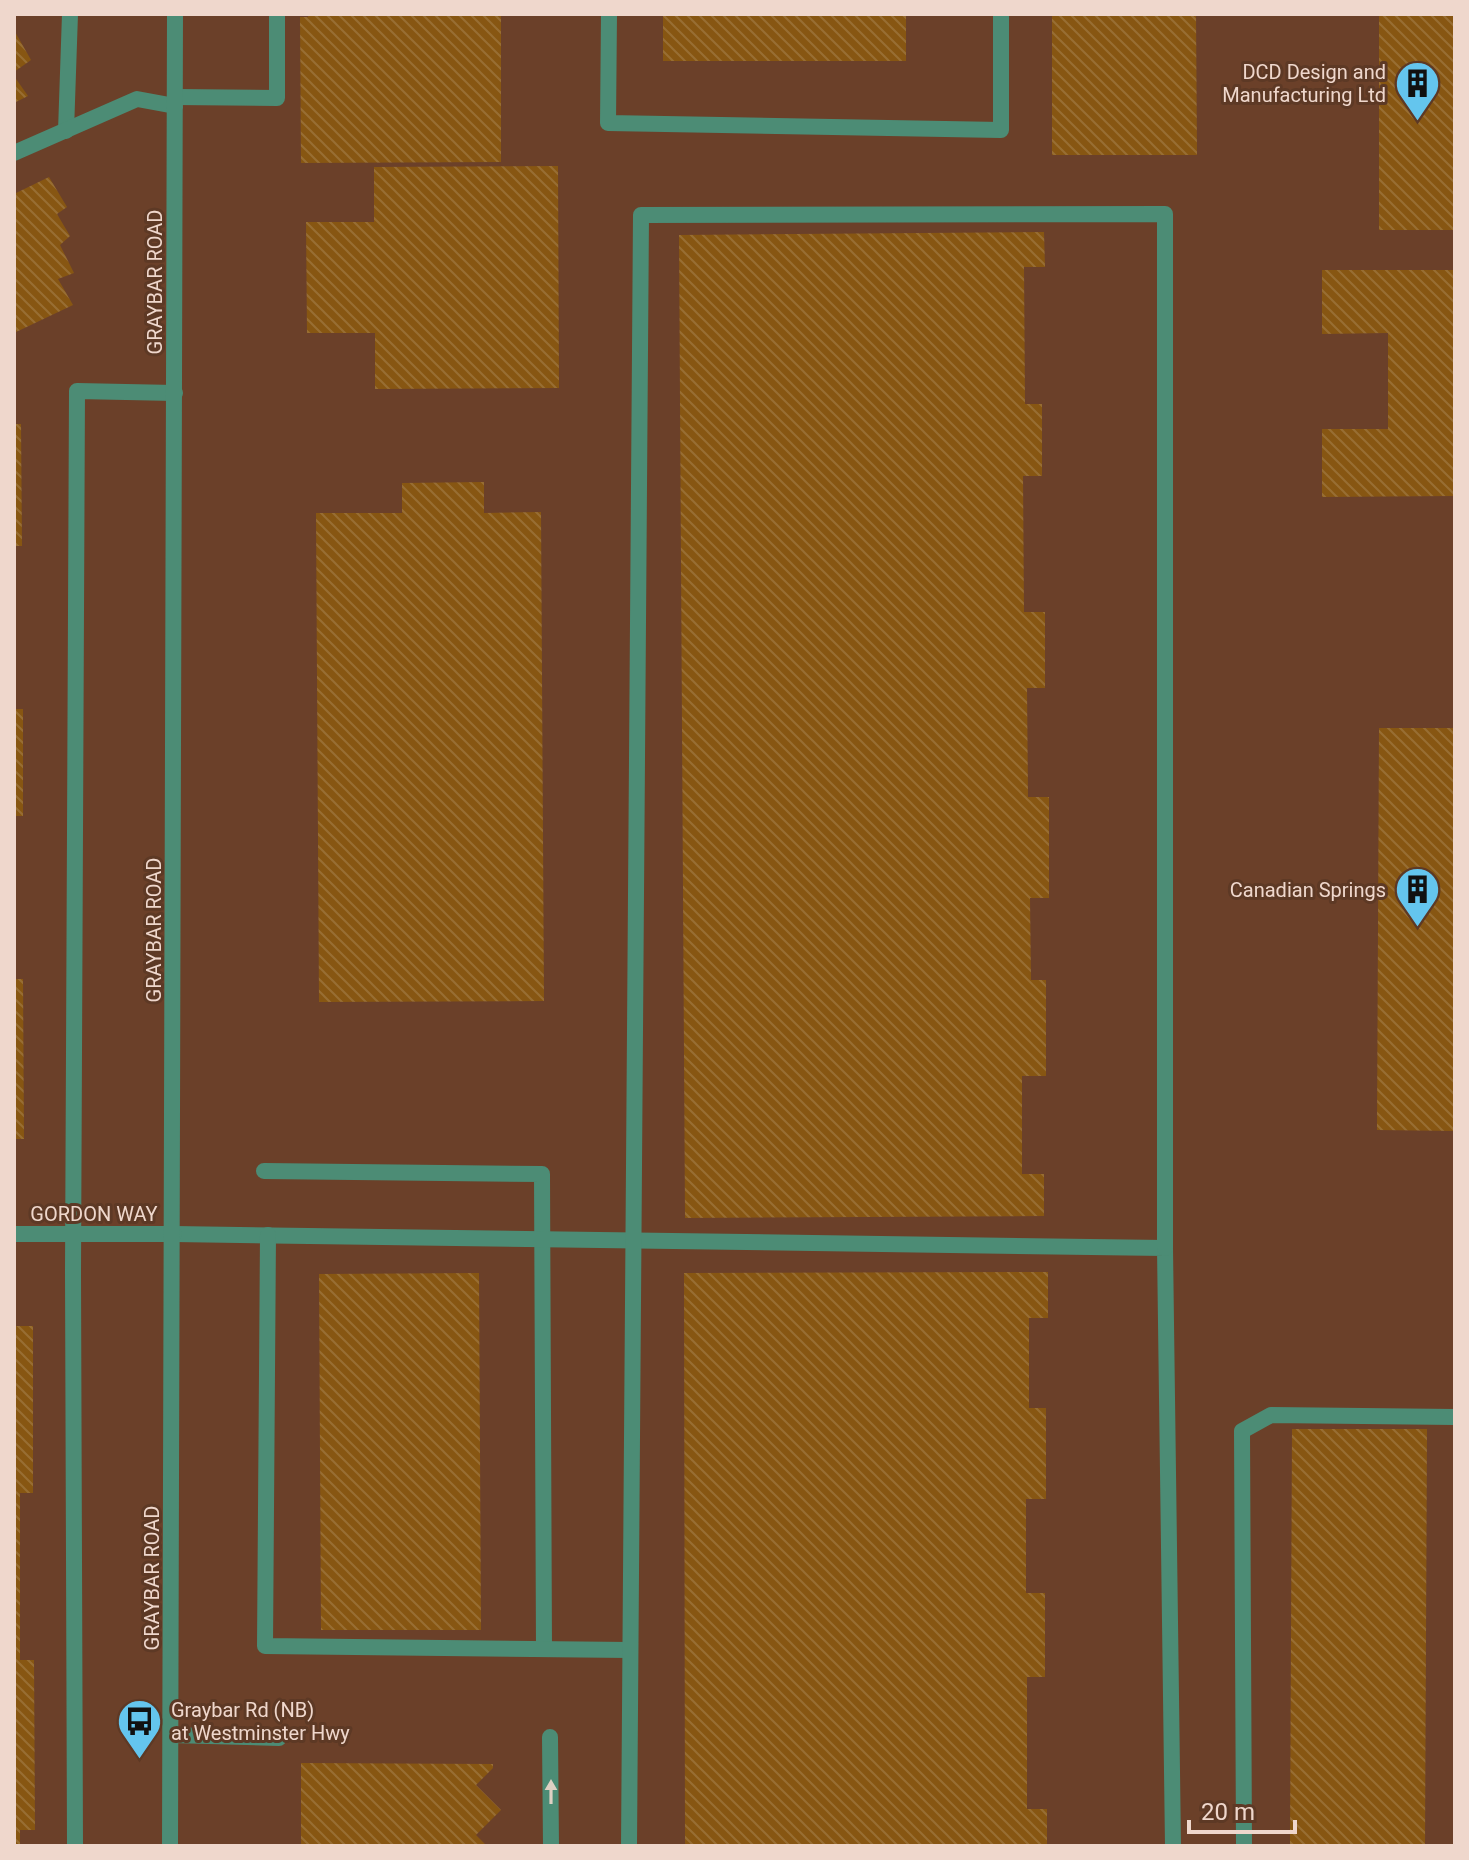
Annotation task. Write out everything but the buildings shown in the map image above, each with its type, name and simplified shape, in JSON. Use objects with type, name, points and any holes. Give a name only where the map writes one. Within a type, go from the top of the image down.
[{"type":"street","points":[[66,131],[70,14]]},
{"type":"street","name":"GRAYBAR ROAD","points":[[170,1846],[175,14]]},
{"type":"street","points":[[14,153],[137,99],[277,98],[277,14]]},
{"type":"street","points":[[609,14],[608,123],[1001,130],[1001,14]]},
{"type":"street","points":[[629,1846],[641,215],[1165,214],[1165,1248],[1173,1846]]},
{"type":"street","points":[[75,1846],[73,1234],[77,391],[175,393]]},
{"type":"street","points":[[264,1171],[542,1174],[544,1649]]},
{"type":"street","name":"GORDON WAY","points":[[14,1234],[1165,1248]]},
{"type":"street","points":[[268,1235],[265,1646],[630,1650]]},
{"type":"street","points":[[1244,1846],[1242,1431],[1271,1415],[1455,1417]]},
{"type":"street","points":[[171,1735],[279,1738]]},
{"type":"street","points":[[550,1737],[551,1846]]},
{"type":"shaded area","points":[[14,14],[1455,14],[1455,1846],[14,1846]]},
{"type":"place","name":"DCD Design and Manufacturing Ltd","points":[[1417,122]]},
{"type":"place","name":"Canadian Springs","points":[[1417,929]]},
{"type":"place","name":"Graybar Rd (NB) at Westminster Hwy","points":[[140,1760]]}]
